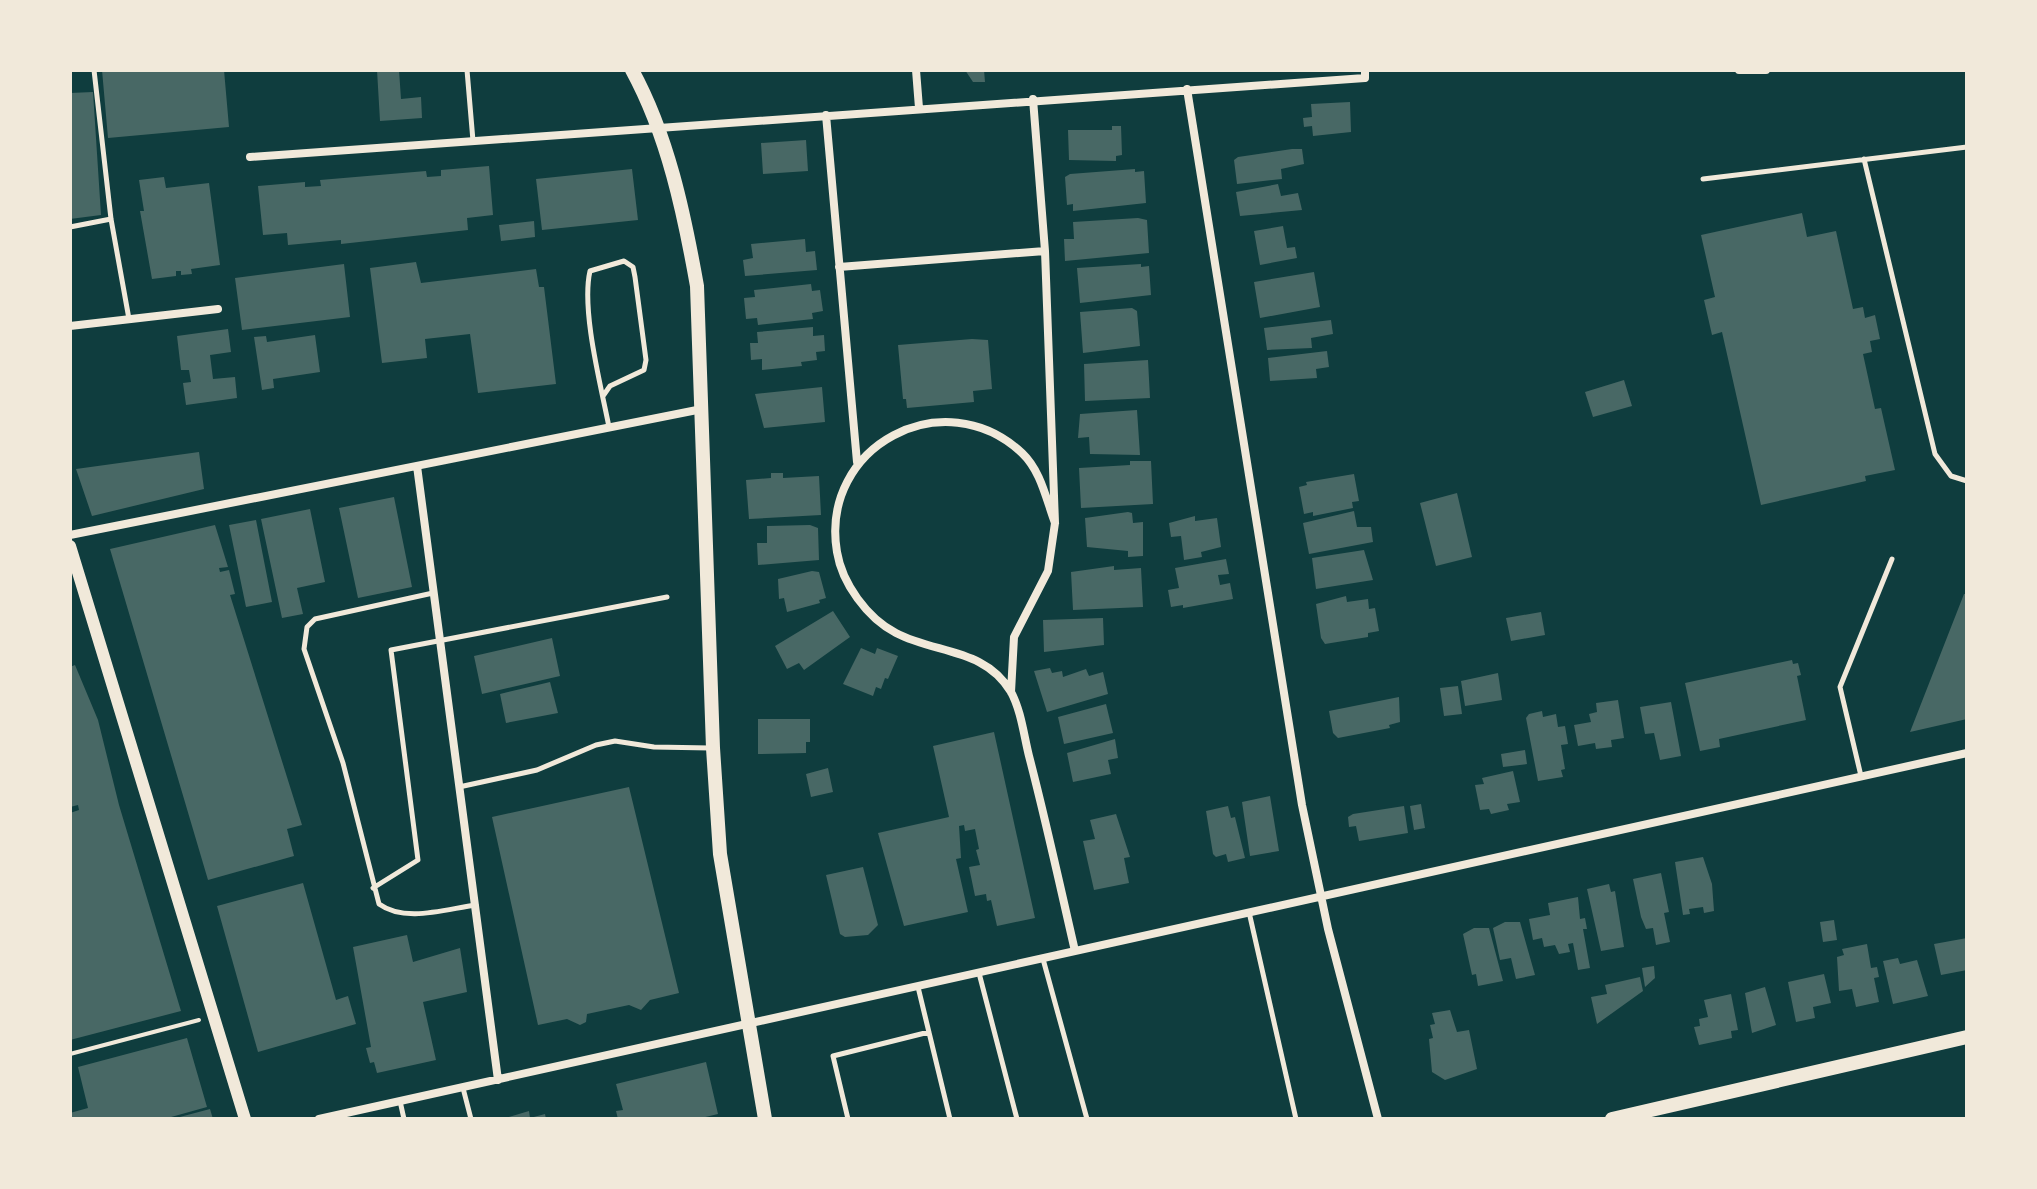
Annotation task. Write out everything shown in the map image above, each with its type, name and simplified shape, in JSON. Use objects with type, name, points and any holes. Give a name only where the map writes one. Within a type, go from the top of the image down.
[{"type":"main road","points":[[632,70],[658,130],[684,212],[697,286],[713,748],[720,854],[765,1119]]},
{"type":"main road","points":[[1612,1119],[1967,1037]]},
{"type":"street","points":[[916,70],[919,108]]},
{"type":"street","points":[[1739,70],[1766,70]]},
{"type":"street","points":[[250,157],[658,130],[1365,74]]},
{"type":"street","points":[[1187,89],[1300,791],[1320,894],[1378,1119]]},
{"type":"street","points":[[1033,99],[1045,251],[1055,523],[1048,571],[1014,637],[1011,693],[1041,801],[1075,951]]},
{"type":"street","points":[[826,115],[857,462]]},
{"type":"street","points":[[839,267],[1045,251]]},
{"type":"street","points":[[70,326],[218,309]]},
{"type":"street","points":[[70,535],[702,409]]},
{"type":"street","points":[[1011,693],[995,672],[971,657],[896,633],[858,599],[837,555],[835,530],[841,492],[857,462],[884,440],[912,429],[942,423],[982,428],[1023,454],[1038,473],[1055,523]]},
{"type":"street","points":[[417,466],[498,1080]]},
{"type":"street","points":[[70,546],[245,1119]]},
{"type":"street","points":[[319,1119],[1320,894],[1967,753]]},
{"type":"lane","points":[[94,70],[111,219],[129,319]]},
{"type":"lane","points":[[467,70],[473,141]]},
{"type":"lane","points":[[1703,179],[1967,147]]},
{"type":"lane","points":[[1864,159],[1935,454],[1951,476],[1967,481]]},
{"type":"lane","points":[[70,227],[111,219]]},
{"type":"lane","points":[[603,396],[610,386],[644,370],[646,360],[633,267],[624,261],[590,271],[587,286],[603,396],[610,428]]},
{"type":"lane","points":[[1861,777],[1840,687],[1892,559]]},
{"type":"lane","points":[[434,593],[315,619],[303,637],[304,649],[343,763],[379,904],[390,912],[406,914],[476,905]]},
{"type":"lane","points":[[373,888],[418,860],[391,650],[667,597]]},
{"type":"lane","points":[[459,787],[537,770],[596,745],[615,741],[654,747],[713,748]]},
{"type":"lane","points":[[1249,911],[1296,1119]]},
{"type":"lane","points":[[1043,958],[1087,1119]]},
{"type":"lane","points":[[979,972],[1017,1119]]},
{"type":"lane","points":[[917,986],[950,1119]]},
{"type":"lane","points":[[848,1119],[833,1056],[929,1032]]},
{"type":"lane","points":[[463,1088],[471,1119]]},
{"type":"lane","points":[[400,1101],[404,1119]]},
{"type":"path","points":[[70,1054],[216,1016]]},
{"type":"building","points":[[102,70],[224,70],[229,127],[108,138]]},
{"type":"building","points":[[377,70],[399,70],[401,99],[421,97],[422,118],[380,121]]},
{"type":"building","points":[[965,70],[984,70],[985,82],[973,82]]},
{"type":"building","points":[[93,92],[101,215],[70,219],[70,93]]},
{"type":"building","points":[[1350,102],[1351,132],[1313,136],[1312,126],[1304,127],[1303,118],[1312,117],[1311,104]]},
{"type":"building","points":[[1112,126],[1121,126],[1122,155],[1116,156],[1116,161],[1069,160],[1068,130],[1112,130]]},
{"type":"building","points":[[806,140],[808,171],[763,174],[761,143]]},
{"type":"building","points":[[1302,149],[1304,164],[1281,169],[1282,179],[1237,184],[1234,160],[1238,157]]},
{"type":"building","points":[[489,166],[493,215],[467,218],[468,230],[341,244],[341,240],[288,245],[287,233],[263,235],[258,186],[305,182],[305,187],[321,186],[320,180],[426,171],[427,177],[441,176],[441,170]]},
{"type":"building","points":[[632,169],[638,220],[542,230],[536,179]]},
{"type":"building","points":[[1135,169],[1135,172],[1144,171],[1146,203],[1073,211],[1073,204],[1067,205],[1065,177],[1070,174]]},
{"type":"building","points":[[164,177],[166,188],[209,183],[220,265],[191,269],[192,274],[181,275],[181,271],[176,271],[176,276],[152,279],[140,211],[144,211],[139,180]]},
{"type":"building","points":[[1278,184],[1281,196],[1298,193],[1302,210],[1240,216],[1236,192]]},
{"type":"building","points":[[1802,213],[1807,237],[1836,231],[1853,309],[1863,307],[1865,318],[1875,315],[1880,339],[1870,341],[1872,352],[1863,354],[1875,409],[1881,408],[1895,470],[1865,476],[1866,481],[1761,505],[1722,332],[1712,335],[1704,300],[1715,297],[1701,235]]},
{"type":"building","points":[[1147,220],[1149,253],[1065,261],[1064,239],[1074,239],[1073,222]]},
{"type":"building","points":[[534,221],[535,237],[501,241],[499,225]]},
{"type":"building","points":[[1283,226],[1287,248],[1295,247],[1297,258],[1260,265],[1254,231]]},
{"type":"building","points":[[805,239],[806,252],[815,251],[817,270],[745,276],[743,260],[753,258],[751,244]]},
{"type":"building","points":[[416,262],[421,283],[536,269],[539,287],[544,287],[556,384],[478,393],[470,334],[425,339],[427,358],[382,363],[370,268]]},
{"type":"building","points":[[344,264],[350,317],[242,330],[235,278]]},
{"type":"building","points":[[1141,264],[1141,267],[1149,266],[1151,295],[1080,303],[1077,268]]},
{"type":"building","points":[[1314,272],[1320,307],[1260,318],[1254,282]]},
{"type":"building","points":[[811,284],[812,291],[820,290],[823,311],[812,313],[813,319],[758,325],[757,318],[746,319],[744,298],[755,297],[754,290]]},
{"type":"building","points":[[1132,308],[1137,311],[1140,346],[1083,353],[1080,312]]},
{"type":"building","points":[[1331,320],[1333,334],[1311,338],[1312,348],[1267,350],[1264,328]]},
{"type":"building","points":[[813,327],[813,336],[824,335],[825,351],[816,352],[817,360],[801,362],[802,366],[762,370],[762,359],[751,360],[750,343],[758,343],[757,332]]},
{"type":"building","points":[[228,329],[231,352],[210,355],[213,379],[235,377],[237,398],[186,405],[183,383],[191,382],[189,370],[181,370],[177,336]]},
{"type":"building","points":[[315,335],[320,372],[273,379],[274,388],[262,390],[254,337],[266,336],[267,342]]},
{"type":"building","points":[[988,340],[992,389],[973,391],[974,402],[907,408],[906,399],[903,399],[898,345]]},
{"type":"building","points":[[1327,351],[1329,367],[1316,369],[1317,378],[1270,381],[1268,358]]},
{"type":"building","points":[[1148,360],[1150,398],[1085,401],[1084,364]]},
{"type":"building","points":[[1624,380],[1632,406],[1593,417],[1585,392]]},
{"type":"building","points":[[822,387],[825,422],[764,428],[755,394]]},
{"type":"building","points":[[1137,410],[1140,455],[1090,454],[1089,437],[1078,438],[1080,414]]},
{"type":"building","points":[[199,452],[204,489],[92,516],[76,469]]},
{"type":"building","points":[[1130,461],[1151,461],[1153,504],[1081,508],[1079,468],[1130,465]]},
{"type":"building","points":[[771,473],[783,473],[783,478],[819,476],[821,515],[749,519],[746,480],[771,478]]},
{"type":"building","points":[[1354,474],[1359,501],[1352,502],[1353,508],[1313,516],[1313,512],[1304,514],[1299,487],[1307,485],[1306,482]]},
{"type":"building","points":[[1457,493],[1472,557],[1436,566],[1420,503]]},
{"type":"building","points":[[394,497],[412,587],[358,598],[339,508]]},
{"type":"building","points":[[310,509],[325,582],[297,588],[303,614],[282,618],[261,519]]},
{"type":"building","points":[[1354,511],[1357,527],[1371,527],[1373,542],[1309,554],[1303,523]]},
{"type":"building","points":[[1132,513],[1133,523],[1143,522],[1143,556],[1128,557],[1128,551],[1087,547],[1085,518]]},
{"type":"building","points":[[1195,516],[1195,521],[1217,518],[1221,547],[1201,552],[1202,557],[1184,560],[1181,536],[1171,537],[1169,523]]},
{"type":"building","points":[[256,520],[272,602],[246,607],[229,525]]},
{"type":"building","points":[[215,525],[228,567],[219,568],[220,572],[229,570],[235,594],[230,595],[302,825],[287,829],[294,856],[208,880],[110,549]]},
{"type":"building","points":[[810,525],[818,528],[819,560],[758,565],[757,543],[767,543],[767,526]]},
{"type":"building","points":[[1364,550],[1373,580],[1316,589],[1312,558]]},
{"type":"building","points":[[1226,559],[1229,574],[1218,575],[1220,585],[1230,583],[1233,599],[1183,608],[1183,605],[1171,607],[1168,590],[1179,588],[1175,568]]},
{"type":"building","points":[[1114,566],[1114,570],[1141,568],[1143,607],[1073,610],[1071,572]]},
{"type":"building","points":[[819,572],[826,598],[819,600],[820,603],[787,612],[784,598],[779,599],[778,579]]},
{"type":"building","points":[[1964,594],[1967,594],[1967,719],[1910,732]]},
{"type":"building","points":[[1346,596],[1347,602],[1368,599],[1369,609],[1375,608],[1379,631],[1368,633],[1368,637],[1325,644],[1321,638],[1316,604]]},
{"type":"building","points":[[833,611],[850,637],[804,670],[799,663],[787,669],[775,646]]},
{"type":"building","points":[[1541,612],[1545,635],[1511,641],[1506,618]]},
{"type":"building","points":[[1103,618],[1104,645],[1044,652],[1043,620]]},
{"type":"building","points":[[552,638],[560,676],[482,694],[474,656]]},
{"type":"building","points":[[861,648],[875,654],[877,648],[898,656],[888,679],[885,678],[881,689],[876,687],[873,696],[843,684]]},
{"type":"building","points":[[1792,660],[1793,664],[1798,663],[1801,675],[1797,676],[1806,720],[1719,739],[1720,747],[1700,751],[1685,683]]},
{"type":"building","points":[[75,665],[98,720],[119,805],[181,1011],[70,1040],[70,813],[79,810],[78,805],[70,807],[70,667]]},
{"type":"building","points":[[1050,668],[1052,673],[1062,671],[1063,677],[1086,669],[1089,676],[1103,672],[1108,694],[1047,712],[1034,671]]},
{"type":"building","points":[[1498,673],[1502,700],[1465,706],[1461,681]]},
{"type":"building","points":[[550,682],[558,713],[506,723],[500,694]]},
{"type":"building","points":[[1458,686],[1462,714],[1444,716],[1440,688]]},
{"type":"building","points":[[1399,697],[1400,722],[1389,725],[1390,728],[1338,738],[1333,733],[1329,711]]},
{"type":"building","points":[[1618,700],[1624,738],[1611,740],[1612,747],[1596,749],[1595,743],[1578,746],[1574,725],[1591,722],[1589,714],[1597,712],[1596,703]]},
{"type":"building","points":[[1671,702],[1681,756],[1660,760],[1654,733],[1645,734],[1640,707]]},
{"type":"building","points":[[1106,704],[1113,733],[1064,744],[1058,717]]},
{"type":"building","points":[[1542,711],[1543,717],[1556,714],[1558,727],[1565,726],[1568,744],[1561,745],[1565,769],[1561,770],[1563,777],[1538,781],[1526,718],[1529,714]]},
{"type":"building","points":[[758,719],[810,719],[810,742],[806,742],[806,753],[758,754]]},
{"type":"building","points":[[994,732],[1035,918],[997,926],[991,900],[987,901],[986,894],[975,896],[969,867],[980,865],[976,850],[979,849],[975,829],[965,831],[964,825],[959,826],[961,858],[956,859],[968,912],[904,926],[878,833],[949,817],[933,746]]},
{"type":"building","points":[[1115,739],[1118,758],[1108,760],[1111,774],[1073,782],[1067,753]]},
{"type":"building","points":[[1525,750],[1527,764],[1503,767],[1501,754]]},
{"type":"building","points":[[828,768],[833,792],[811,797],[806,774]]},
{"type":"building","points":[[1513,771],[1520,802],[1507,804],[1509,810],[1491,814],[1489,809],[1480,810],[1475,785],[1484,784],[1482,778]]},
{"type":"building","points":[[629,787],[679,993],[650,1000],[641,1010],[629,1005],[587,1014],[586,1022],[580,1025],[567,1019],[538,1025],[492,817]]},
{"type":"building","points":[[1270,796],[1279,851],[1250,856],[1242,802]]},
{"type":"building","points":[[1421,804],[1425,828],[1414,830],[1410,806]]},
{"type":"building","points":[[1228,806],[1231,818],[1235,817],[1245,858],[1228,862],[1226,854],[1216,857],[1213,854],[1206,811]]},
{"type":"building","points":[[1404,806],[1408,833],[1359,841],[1356,826],[1349,827],[1348,817],[1353,814]]},
{"type":"building","points":[[1116,814],[1130,857],[1124,858],[1129,883],[1094,890],[1083,841],[1095,839],[1090,820]]},
{"type":"building","points":[[1703,857],[1712,884],[1714,911],[1704,913],[1703,907],[1689,909],[1690,914],[1683,915],[1675,862]]},
{"type":"building","points":[[863,867],[878,925],[868,935],[845,937],[840,934],[826,875]]},
{"type":"building","points":[[1661,873],[1669,912],[1664,913],[1670,942],[1656,945],[1653,928],[1646,929],[1641,917],[1633,879]]},
{"type":"building","points":[[303,883],[336,1000],[348,996],[356,1024],[258,1052],[217,906]]},
{"type":"building","points":[[1609,884],[1611,892],[1615,891],[1624,947],[1601,951],[1587,889]]},
{"type":"building","points":[[1578,897],[1580,919],[1585,918],[1587,929],[1583,929],[1590,968],[1578,970],[1573,943],[1568,944],[1570,952],[1559,954],[1555,945],[1544,947],[1542,938],[1533,940],[1529,919],[1550,915],[1548,903]]},
{"type":"building","points":[[1834,920],[1837,940],[1823,942],[1820,922]]},
{"type":"building","points":[[1505,922],[1520,922],[1535,975],[1516,979],[1511,958],[1500,960],[1493,928]]},
{"type":"building","points":[[1474,928],[1489,928],[1503,981],[1478,986],[1476,974],[1472,975],[1463,934]]},
{"type":"building","points":[[407,935],[413,962],[460,948],[467,992],[423,1002],[436,1060],[377,1073],[366,1048],[371,1047],[353,947]]},
{"type":"building","points":[[1967,938],[1967,970],[1941,975],[1934,944]]},
{"type":"building","points":[[1867,944],[1871,968],[1877,967],[1879,977],[1874,978],[1879,1002],[1856,1007],[1852,989],[1839,991],[1837,957],[1844,955],[1842,949]]},
{"type":"building","points":[[1898,958],[1900,964],[1917,960],[1928,996],[1893,1004],[1883,961]]},
{"type":"building","points":[[1654,966],[1655,978],[1645,987],[1642,968]]},
{"type":"building","points":[[1824,974],[1831,1003],[1813,1007],[1815,1018],[1796,1022],[1788,982]]},
{"type":"building","points":[[1640,977],[1643,991],[1597,1024],[1591,997],[1607,994],[1605,985]]},
{"type":"building","points":[[1765,987],[1776,1025],[1752,1033],[1745,993]]},
{"type":"building","points":[[1731,994],[1738,1030],[1731,1031],[1732,1038],[1699,1045],[1694,1027],[1700,1026],[1699,1019],[1708,1017],[1704,1000]]},
{"type":"building","points":[[1450,1010],[1457,1032],[1469,1030],[1477,1069],[1445,1080],[1432,1072],[1429,1039],[1433,1038],[1430,1025],[1435,1024],[1432,1013]]},
{"type":"building","points":[[187,1038],[207,1107],[164,1119],[70,1119],[70,1113],[88,1108],[78,1067]]},
{"type":"building","points":[[706,1062],[718,1114],[697,1119],[618,1119],[616,1111],[623,1110],[616,1084]]},
{"type":"building","points":[[210,1109],[213,1119],[176,1119],[176,1118]]},
{"type":"building","points":[[529,1111],[530,1118],[545,1114],[546,1119],[502,1119]]}]
